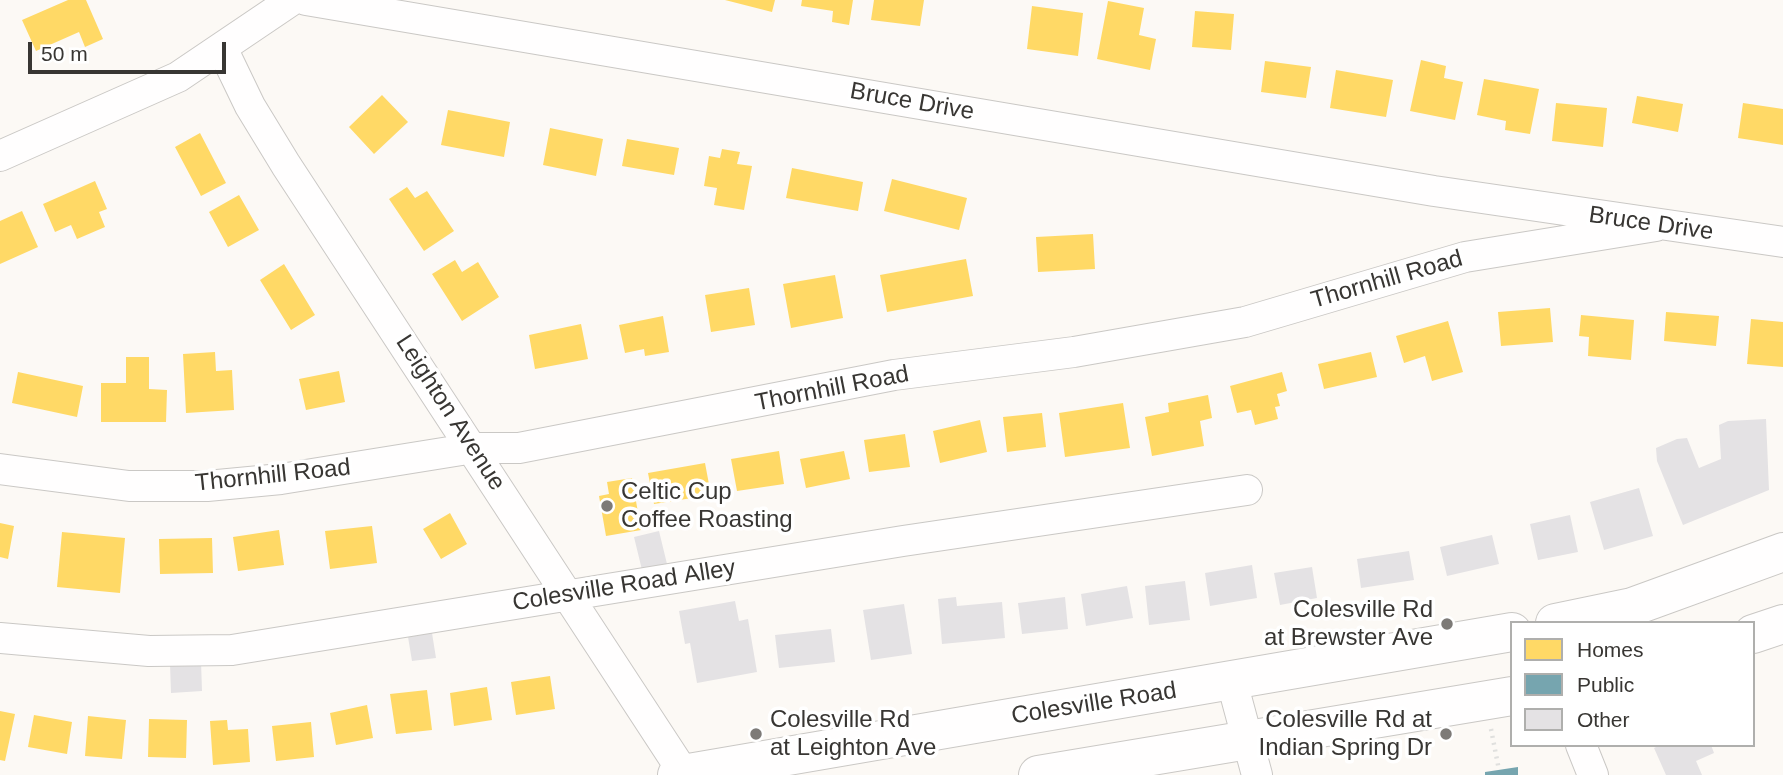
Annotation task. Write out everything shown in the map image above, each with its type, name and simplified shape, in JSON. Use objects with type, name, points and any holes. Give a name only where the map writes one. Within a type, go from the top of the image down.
[{"type":"highway","points":[[1565,621],[1632,607],[1783,552]]},
{"type":"highway","points":[[1755,633],[1783,624]]},
{"type":"highway","name":"Colesville Road","points":[[682,774],[1510,632]]},
{"type":"highway","points":[[1038,775],[1253,759],[1510,696]]},
{"type":"street","points":[[0,156],[178,77],[292,0]]},
{"type":"street","name":"Bruce Drive","points":[[306,0],[1519,204],[1656,226],[1783,242]]},
{"type":"street","name":"Leighton Avenue","points":[[222,48],[250,106],[286,164],[474,448],[682,774]]},
{"type":"street","points":[[1519,204],[1523,223],[1519,247]]},
{"type":"street","name":"Thornhill Road","points":[[0,469],[129,486],[207,486],[281,479],[474,448],[519,448],[894,375],[1074,352],[1245,322],[1465,257],[1656,226]]},
{"type":"street","name":"Colesville Road Alley","points":[[0,638],[149,652],[232,650],[568,594],[1247,490]]},
{"type":"street","points":[[1232,682],[1253,759]]},
{"type":"street","points":[[1582,747],[1593,775]]},
{"type":"path","points":[[1493,740],[1499,770]]},
{"type":"building: Homes","points":[[68,0],[86,0],[103,39],[85,47],[79,32],[36,51],[22,20]]},
{"type":"building: Homes","points":[[725,0],[775,0],[772,12]]},
{"type":"building: Homes","points":[[802,0],[853,0],[849,25],[832,22],[833,11],[801,6]]},
{"type":"building: Homes","points":[[874,0],[924,0],[920,26],[871,20]]},
{"type":"building: Homes","points":[[1108,1],[1144,8],[1139,35],[1156,39],[1150,70],[1097,59]]},
{"type":"building: Homes","points":[[1032,6],[1083,13],[1078,56],[1027,49]]},
{"type":"building: Homes","points":[[1195,11],[1234,14],[1231,50],[1192,47]]},
{"type":"building: Homes","points":[[1421,60],[1446,66],[1444,78],[1463,82],[1455,120],[1410,111]]},
{"type":"building: Homes","points":[[1265,61],[1311,67],[1306,98],[1261,92]]},
{"type":"building: Homes","points":[[1336,70],[1393,80],[1386,117],[1330,108]]},
{"type":"building: Homes","points":[[1484,79],[1539,89],[1530,134],[1505,130],[1506,121],[1477,115]]},
{"type":"building: Homes","points":[[382,95],[408,122],[374,154],[349,127]]},
{"type":"building: Homes","points":[[1637,96],[1683,104],[1678,132],[1632,123]]},
{"type":"building: Homes","points":[[1556,103],[1607,108],[1603,147],[1552,141]]},
{"type":"building: Homes","points":[[1743,103],[1783,109],[1783,145],[1738,138]]},
{"type":"building: Homes","points":[[448,110],[510,122],[504,157],[441,145]]},
{"type":"building: Homes","points":[[550,128],[603,139],[596,176],[543,165]]},
{"type":"building: Homes","points":[[200,133],[226,183],[201,196],[175,147]]},
{"type":"building: Homes","points":[[627,139],[679,148],[674,175],[622,166]]},
{"type":"building: Homes","points":[[722,149],[740,152],[737,164],[752,166],[744,210],[714,205],[717,188],[704,186],[709,156],[720,158]]},
{"type":"building: Homes","points":[[792,168],[863,182],[858,211],[786,198]]},
{"type":"building: Homes","points":[[892,179],[967,198],[959,230],[884,211]]},
{"type":"building: Homes","points":[[95,181],[107,209],[99,212],[105,227],[77,239],[71,225],[55,232],[43,204]]},
{"type":"building: Homes","points":[[407,187],[415,198],[427,191],[454,231],[424,251],[389,199]]},
{"type":"building: Homes","points":[[239,195],[259,230],[228,247],[209,212]]},
{"type":"building: Homes","points":[[22,211],[38,247],[0,264],[0,221]]},
{"type":"building: Homes","points":[[1093,234],[1095,269],[1038,272],[1036,237]]},
{"type":"building: Homes","points":[[966,259],[973,296],[887,312],[880,275]]},
{"type":"building: Homes","points":[[455,260],[462,272],[478,262],[499,297],[462,321],[432,274]]},
{"type":"building: Homes","points":[[284,264],[315,315],[291,330],[260,280]]},
{"type":"building: Homes","points":[[835,275],[843,318],[791,328],[783,284]]},
{"type":"building: Homes","points":[[749,288],[755,325],[711,332],[705,295]]},
{"type":"building: Homes","points":[[1550,308],[1553,342],[1501,346],[1498,312]]},
{"type":"building: Homes","points":[[1666,312],[1719,316],[1716,346],[1664,341]]},
{"type":"building: Homes","points":[[1581,315],[1634,320],[1631,360],[1588,356],[1589,337],[1579,336]]},
{"type":"building: Homes","points":[[663,316],[669,352],[645,356],[644,349],[625,353],[619,325]]},
{"type":"building: Homes","points":[[1751,319],[1783,322],[1783,367],[1747,364]]},
{"type":"building: Homes","points":[[1448,321],[1463,372],[1432,381],[1425,356],[1404,363],[1396,336]]},
{"type":"building: Homes","points":[[581,324],[588,359],[535,369],[529,335]]},
{"type":"building: Homes","points":[[215,352],[216,371],[232,370],[234,410],[186,413],[183,354]]},
{"type":"building: Homes","points":[[1371,352],[1377,377],[1324,389],[1318,364]]},
{"type":"building: Homes","points":[[126,357],[149,357],[149,389],[167,390],[166,422],[101,422],[101,383],[126,383]]},
{"type":"building: Homes","points":[[339,371],[345,402],[306,410],[299,379]]},
{"type":"building: Homes","points":[[18,372],[83,386],[77,417],[12,403]]},
{"type":"building: Homes","points":[[1282,372],[1287,391],[1277,394],[1280,406],[1275,407],[1278,419],[1255,425],[1251,410],[1237,413],[1230,386]]},
{"type":"building: Homes","points":[[1208,395],[1212,418],[1200,421],[1204,446],[1152,456],[1145,417],[1169,412],[1168,403]]},
{"type":"building: Homes","points":[[1123,403],[1130,448],[1065,457],[1059,413]]},
{"type":"building: Homes","points":[[1042,413],[1046,447],[1007,452],[1003,417]]},
{"type":"building: Homes","points":[[980,420],[987,452],[940,463],[933,431]]},
{"type":"building: Homes","points":[[905,434],[910,467],[869,472],[864,440]]},
{"type":"building: Homes","points":[[779,451],[784,484],[737,491],[731,459]]},
{"type":"building: Homes","points":[[844,451],[850,479],[806,488],[800,459]]},
{"type":"building: Homes","points":[[705,463],[711,495],[654,504],[648,473]]},
{"type":"building: Homes","points":[[632,478],[641,530],[606,536],[599,496],[609,494],[607,482]]},
{"type":"building: Homes","points":[[450,513],[467,544],[441,559],[423,529]]},
{"type":"building: Homes","points":[[0,523],[14,526],[8,559],[0,557]]},
{"type":"building: Homes","points":[[372,526],[377,563],[330,569],[325,531]]},
{"type":"building: Homes","points":[[279,530],[284,565],[238,571],[233,537]]},
{"type":"building: Homes","points":[[62,532],[125,538],[120,593],[57,587]]},
{"type":"building: Homes","points":[[212,538],[213,573],[160,574],[159,539]]},
{"type":"building: Homes","points":[[550,676],[555,709],[516,715],[511,682]]},
{"type":"building: Homes","points":[[487,687],[492,720],[454,726],[450,693]]},
{"type":"building: Homes","points":[[427,690],[432,730],[396,734],[390,694]]},
{"type":"building: Homes","points":[[367,705],[373,738],[336,745],[330,713]]},
{"type":"building: Homes","points":[[0,711],[15,714],[5,761],[0,760]]},
{"type":"building: Homes","points":[[34,715],[72,722],[67,754],[28,747]]},
{"type":"building: Homes","points":[[88,716],[126,720],[122,759],[85,756]]},
{"type":"building: Homes","points":[[149,719],[187,720],[186,758],[148,757]]},
{"type":"building: Homes","points":[[227,720],[228,730],[248,729],[250,762],[213,765],[210,721]]},
{"type":"building: Homes","points":[[311,722],[314,757],[276,761],[272,726]]},
{"type":"building: Public","points":[[1518,767],[1518,775],[1485,775],[1485,772]]},
{"type":"building: Other","points":[[1766,419],[1769,490],[1683,525],[1657,461],[1656,448],[1677,439],[1687,438],[1699,468],[1721,459],[1719,425],[1728,421]]},
{"type":"building: Other","points":[[1639,488],[1653,536],[1604,550],[1590,502]]},
{"type":"building: Other","points":[[1570,515],[1578,552],[1538,560],[1530,524]]},
{"type":"building: Other","points":[[659,531],[667,564],[642,570],[634,537]]},
{"type":"building: Other","points":[[1492,535],[1499,564],[1447,576],[1440,547]]},
{"type":"building: Other","points":[[1409,551],[1414,580],[1361,588],[1357,559]]},
{"type":"building: Other","points":[[1252,565],[1257,598],[1210,606],[1205,573]]},
{"type":"building: Other","points":[[1312,567],[1317,598],[1280,605],[1274,573]]},
{"type":"building: Other","points":[[1185,581],[1190,620],[1149,625],[1145,586]]},
{"type":"building: Other","points":[[1127,586],[1133,618],[1086,626],[1081,594]]},
{"type":"building: Other","points":[[956,597],[957,606],[1002,602],[1005,638],[942,644],[938,599]]},
{"type":"building: Other","points":[[1065,597],[1068,629],[1022,634],[1018,603]]},
{"type":"building: Other","points":[[735,601],[739,621],[748,619],[757,672],[697,683],[690,643],[685,644],[679,611]]},
{"type":"building: Other","points":[[904,604],[912,654],[871,660],[863,610]]},
{"type":"building: Other","points":[[831,629],[835,662],[779,668],[775,635]]},
{"type":"building: Other","points":[[432,633],[436,658],[412,661],[408,637]]},
{"type":"building: Other","points":[[201,661],[202,691],[171,693],[170,664]]},
{"type":"building: Other","points":[[1712,747],[1714,753],[1696,761],[1702,775],[1666,775],[1654,748]]},
{"type":"place","name":"Celtic Cup Coffee Roasting","points":[[607,506]]},
{"type":"place","name":"Colesville Rd at Brewster Ave","points":[[1447,624]]},
{"type":"place","name":"Colesville Rd at Leighton Ave","points":[[756,734]]},
{"type":"place","name":"Colesville Rd at Indian Spring Dr","points":[[1446,734]]}]
